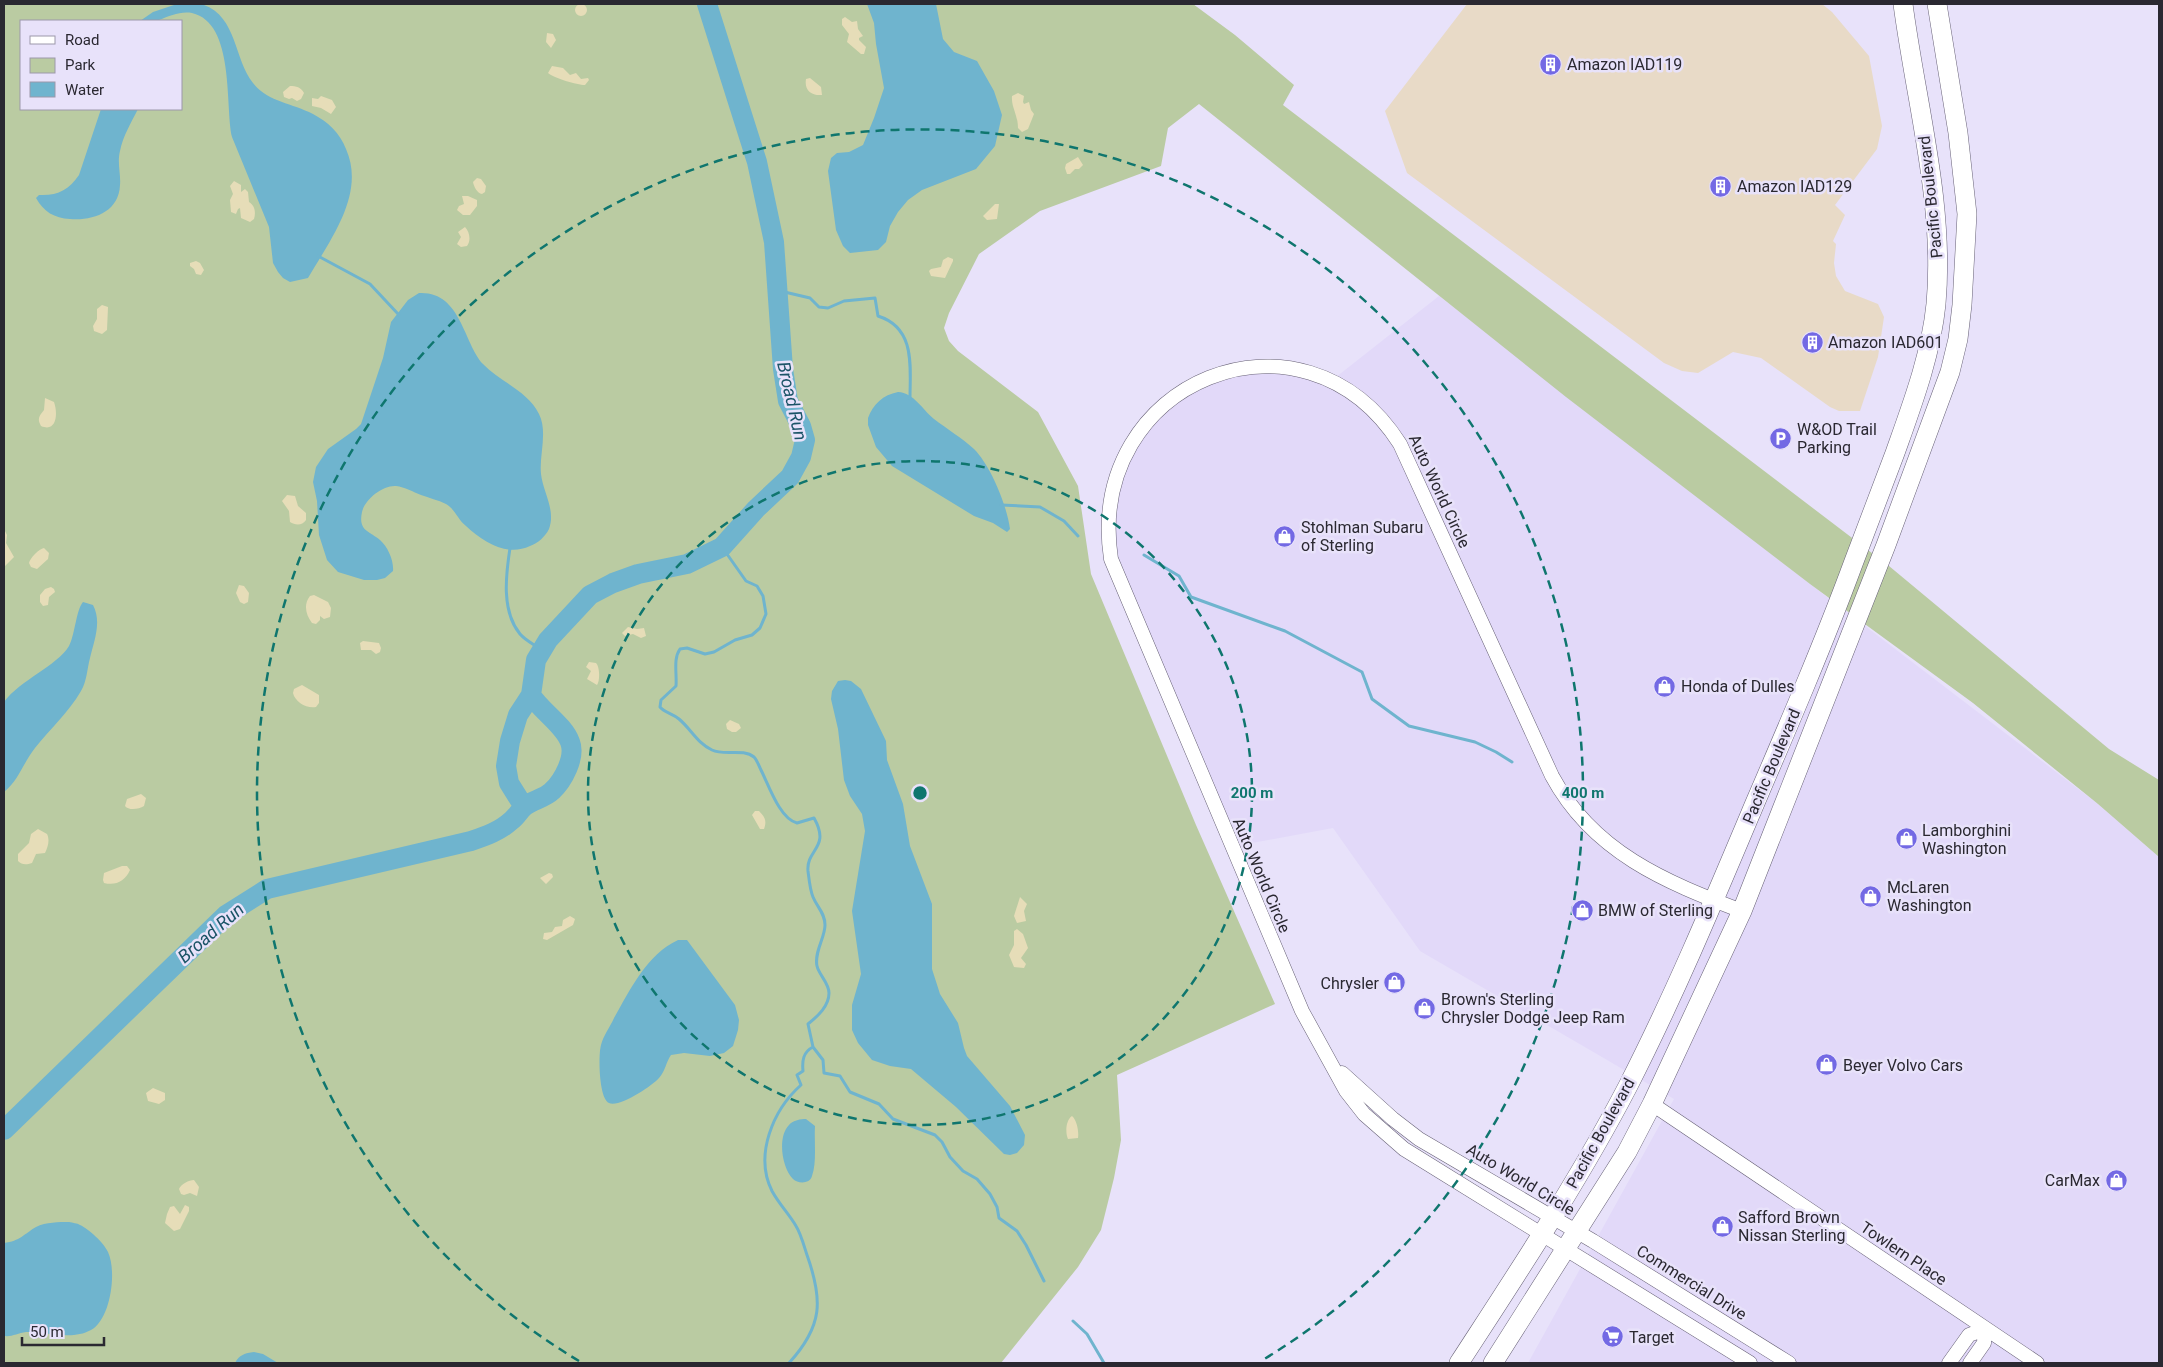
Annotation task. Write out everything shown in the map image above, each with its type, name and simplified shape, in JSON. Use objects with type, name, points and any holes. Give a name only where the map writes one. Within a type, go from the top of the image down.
[{"type":"main road","name":"Pacific Boulevard","points":[[1459,1363],[1542,1236],[1628,1085],[1715,901],[1835,613],[1921,377],[1936,308],[1938,273],[1936,224],[1903,4]]},
{"type":"main road","name":"Pacific Boulevard","points":[[1493,1363],[1627,1152],[1652,1104],[1742,911],[1852,626],[1886,545],[1950,372],[1958,339],[1962,305],[1967,214],[1958,133],[1937,4]]},
{"type":"street","name":"Auto World Circle","points":[[1542,1236],[1426,1164],[1386,1135],[1364,1114],[1342,1084],[1302,1012],[1111,559],[1108,530],[1109,505],[1114,481],[1127,449],[1146,422],[1157,410],[1186,388],[1236,370],[1255,367],[1296,370],[1331,381],[1348,390],[1378,414],[1391,429],[1409,462],[1552,776],[1572,809],[1600,838],[1637,864],[1715,901],[1742,911]]},
{"type":"street","name":"Auto World Circle","points":[[1330,1062],[1360,1091],[1419,1139],[1576,1232]]},
{"type":"street","name":"Towlern Place","points":[[1652,1104],[2037,1363]]},
{"type":"street","name":"Commercial Drive","points":[[1576,1232],[1789,1363]]},
{"type":"street","points":[[1542,1236],[1750,1363]]},
{"type":"street","points":[[1950,1363],[1969,1335],[1985,1329],[1984,1343],[1970,1363]]},
{"type":"shaded area","points":[[1467,4],[1822,4],[1832,12],[1869,56],[1882,126],[1877,149],[1835,205],[1845,215],[1833,241],[1836,244],[1834,263],[1836,276],[1845,291],[1878,304],[1884,317],[1878,357],[1860,411],[1839,411],[1830,407],[1761,358],[1733,352],[1698,373],[1682,371],[1664,363],[1407,173],[1385,111]]},
{"type":"shaded area","points":[[1439,296],[1810,584],[2098,804],[2159,857],[2159,1363],[1528,1363],[1674,1099],[1420,951],[1333,828],[1231,847],[1117,576],[1114,481],[1146,422],[1204,380],[1275,367],[1331,381]]},
{"type":"green space","points":[[4,4],[1193,4],[1235,35],[1294,85],[1283,105],[1889,566],[2109,749],[2159,780],[2159,857],[2098,804],[1973,703],[1810,584],[1566,397],[1199,104],[1168,128],[1161,166],[1040,211],[979,254],[949,313],[944,328],[949,341],[958,351],[1038,412],[1078,486],[1091,574],[1196,825],[1275,1004],[1117,1075],[1121,1140],[1101,1230],[1078,1267],[1001,1363],[4,1363]]},
{"type":"sand","points":[[579,4],[583,4],[587,10],[583,16],[579,16],[575,12],[575,8]]},
{"type":"sand","points":[[845,17],[852,22],[857,21],[858,29],[863,36],[859,40],[866,47],[864,54],[861,54],[847,42],[849,34],[842,25],[842,19]]},
{"type":"sand","points":[[547,33],[553,34],[556,40],[551,48],[546,42]]},
{"type":"sand","points":[[552,66],[563,68],[570,75],[576,73],[581,79],[588,78],[589,80],[585,85],[560,79],[548,73]]},
{"type":"sand","points":[[810,78],[821,87],[822,95],[812,94],[808,90],[806,79]]},
{"type":"sand","points":[[290,86],[298,87],[303,91],[301,99],[297,101],[284,97],[283,92]]},
{"type":"sand","points":[[1018,93],[1024,96],[1024,104],[1029,102],[1034,114],[1028,129],[1022,132],[1018,128],[1012,100],[1012,96]]},
{"type":"sand","points":[[321,96],[332,100],[336,107],[331,114],[321,108],[312,106],[312,98],[318,99]]},
{"type":"sand","points":[[1078,157],[1083,165],[1079,169],[1075,169],[1070,174],[1067,174],[1066,164]]},
{"type":"sand","points":[[477,178],[481,179],[486,186],[485,192],[482,194],[477,191],[473,184]]},
{"type":"sand","points":[[234,181],[241,185],[241,192],[245,189],[248,192],[249,202],[254,207],[254,219],[250,222],[241,218],[240,208],[236,214],[231,212],[230,200],[233,194],[230,186]]},
{"type":"sand","points":[[462,196],[468,196],[477,200],[477,206],[470,215],[463,215],[457,210],[459,206],[464,204]]},
{"type":"sand","points":[[995,204],[999,204],[997,219],[987,220],[983,216]]},
{"type":"sand","points":[[465,227],[469,234],[469,242],[467,246],[461,247],[457,244],[461,237],[458,232]]},
{"type":"sand","points":[[948,257],[953,259],[953,261],[945,278],[931,276],[929,271],[941,267],[943,260]]},
{"type":"sand","points":[[196,261],[200,263],[204,270],[201,275],[196,274],[190,266],[190,263]]},
{"type":"sand","points":[[102,305],[108,307],[107,330],[102,334],[94,331],[93,326],[97,319],[97,309]]},
{"type":"sand","points":[[45,398],[54,402],[56,411],[55,421],[50,427],[41,426],[39,419],[44,410]]},
{"type":"sand","points":[[287,495],[295,496],[298,506],[306,513],[306,520],[303,523],[296,524],[290,522],[289,511],[282,501]]},
{"type":"sand","points":[[4,529],[7,535],[6,543],[14,557],[5,566]]},
{"type":"sand","points":[[44,548],[49,553],[48,559],[37,569],[31,567],[29,563],[31,559]]},
{"type":"sand","points":[[239,585],[244,586],[249,593],[248,602],[244,604],[240,602],[236,593]]},
{"type":"sand","points":[[51,587],[55,592],[49,597],[48,605],[43,606],[40,602],[40,595],[45,589]]},
{"type":"sand","points":[[314,595],[328,602],[331,608],[330,617],[324,619],[320,616],[320,620],[316,624],[312,623],[306,610],[308,599]]},
{"type":"sand","points":[[628,627],[644,628],[646,636],[641,638],[633,634],[625,636],[622,633]]},
{"type":"sand","points":[[363,641],[379,643],[380,652],[376,654],[371,650],[361,650],[360,643]]},
{"type":"sand","points":[[589,662],[596,663],[598,668],[599,677],[597,685],[587,679],[591,671],[586,667]]},
{"type":"sand","points":[[302,685],[319,695],[319,703],[316,707],[305,706],[294,696],[294,689]]},
{"type":"sand","points":[[730,720],[739,724],[741,728],[736,732],[727,729],[726,724]]},
{"type":"sand","points":[[141,794],[146,798],[144,806],[129,809],[125,806],[127,799]]},
{"type":"sand","points":[[755,811],[759,811],[764,817],[764,829],[760,829],[752,815]]},
{"type":"sand","points":[[38,829],[48,836],[45,853],[36,854],[32,863],[21,863],[18,861],[18,854],[29,843],[31,834]]},
{"type":"sand","points":[[127,866],[130,870],[123,880],[112,884],[104,883],[104,873]]},
{"type":"sand","points":[[549,873],[553,877],[546,884],[540,878]]},
{"type":"sand","points":[[1020,897],[1027,904],[1024,911],[1026,921],[1017,923],[1014,916]]},
{"type":"sand","points":[[570,916],[575,919],[573,925],[547,940],[543,939],[544,933],[552,932],[555,927],[562,926],[563,920]]},
{"type":"sand","points":[[1017,929],[1023,934],[1028,948],[1021,958],[1026,964],[1024,968],[1014,967],[1009,955],[1014,945],[1014,931]]},
{"type":"sand","points":[[153,1088],[165,1093],[165,1100],[159,1104],[148,1101],[146,1093]]},
{"type":"sand","points":[[1072,1116],[1077,1126],[1078,1138],[1068,1139],[1068,1120]]},
{"type":"sand","points":[[194,1180],[199,1187],[197,1196],[190,1193],[181,1194],[179,1189],[181,1185]]},
{"type":"sand","points":[[185,1205],[189,1207],[189,1211],[180,1229],[174,1231],[165,1223],[167,1214],[170,1207],[174,1206],[180,1214]]},
{"type":"water","points":[[194,3],[204,5],[215,11],[229,29],[242,62],[253,83],[273,98],[318,117],[333,128],[343,143],[351,166],[352,183],[349,200],[335,232],[308,278],[290,282],[283,278],[273,263],[269,227],[232,137],[228,86],[222,48],[215,32],[206,20],[192,13],[179,13],[158,20],[141,20],[153,12],[177,4]]},
{"type":"water","points":[[867,4],[936,4],[943,39],[954,52],[977,61],[994,91],[1002,115],[995,146],[976,169],[922,190],[908,200],[890,226],[886,242],[878,250],[850,253],[843,246],[836,230],[828,171],[831,158],[837,153],[849,152],[863,145],[884,88],[874,23]]},
{"type":"water","points":[[101,110],[138,110],[121,145],[119,194],[110,208],[96,216],[79,219],[54,216],[42,207],[36,198],[39,195],[62,191],[71,185],[79,175]]},
{"type":"water","points":[[419,293],[433,295],[444,300],[459,320],[476,355],[483,364],[528,399],[539,414],[543,428],[541,474],[550,508],[551,522],[545,535],[536,543],[521,549],[504,549],[488,542],[473,532],[463,524],[446,504],[403,487],[391,486],[380,490],[367,502],[361,518],[365,530],[386,546],[393,571],[385,578],[364,580],[338,572],[327,560],[319,535],[317,501],[313,482],[316,467],[328,449],[361,424],[383,358],[391,322],[408,300]]},
{"type":"water","points":[[898,392],[913,398],[934,419],[974,449],[980,456],[1002,498],[1010,529],[1007,532],[993,523],[974,516],[892,466],[876,447],[868,425],[868,418],[879,401],[888,395]]},
{"type":"water","points":[[83,602],[93,605],[96,611],[97,625],[83,687],[71,706],[35,748],[17,777],[4,792],[4,702],[19,687],[56,660],[69,646]]},
{"type":"water","points":[[838,681],[851,681],[861,689],[886,741],[887,760],[903,804],[910,846],[932,904],[932,969],[940,994],[958,1023],[967,1056],[1010,1106],[1025,1135],[1024,1145],[1017,1153],[1004,1154],[956,1107],[911,1069],[890,1066],[872,1060],[858,1043],[852,1030],[852,1005],[861,974],[852,911],[865,831],[862,814],[850,796],[844,780],[838,729],[831,699],[832,691]]},
{"type":"water","points":[[678,940],[687,940],[735,1005],[739,1020],[733,1046],[724,1053],[710,1056],[684,1053],[671,1055],[661,1076],[650,1086],[620,1102],[609,1103],[603,1094],[600,1077],[600,1050],[603,1038],[626,996],[648,963],[667,946]]},
{"type":"water","points":[[806,1119],[815,1126],[814,1170],[809,1181],[801,1182],[795,1181],[786,1168],[782,1144],[785,1130],[789,1125],[795,1121]]},
{"type":"water","points":[[69,1222],[79,1224],[88,1230],[106,1248],[111,1260],[112,1282],[108,1305],[103,1316],[91,1330],[75,1335],[26,1332],[4,1336],[4,1243],[18,1239],[40,1225]]},
{"type":"water","points":[[254,1352],[263,1354],[278,1363],[235,1363],[243,1355]]},
{"type":"waterway","name":"Broad Run","points":[[524,807],[509,783],[506,766],[510,741],[518,715],[531,695],[536,660],[548,640],[590,595],[613,583],[638,574],[687,564],[722,547],[756,509],[790,477],[801,457],[805,440],[801,426],[788,401],[783,369],[774,242],[757,162],[707,4]]},
{"type":"waterway","points":[[318,256],[370,284],[399,315]]},
{"type":"waterway","points":[[776,290],[810,298],[819,307],[828,308],[844,301],[875,298],[878,316],[890,322],[905,339],[910,362],[910,398]]},
{"type":"waterway","points":[[1001,505],[1040,507],[1064,521],[1078,536]]},
{"type":"waterway","points":[[722,547],[746,581],[757,586],[763,596],[766,614],[760,628],[752,635],[735,640],[714,652],[705,654],[687,648],[680,649],[676,662],[676,686],[661,700],[660,707],[679,719],[702,744],[712,750],[717,752],[739,752],[750,754],[754,757],[780,809],[785,815],[797,823],[814,818],[819,828],[819,842],[810,858],[808,871],[812,894],[825,921],[825,930],[816,961],[827,986],[829,998],[819,1014],[808,1024],[813,1047],[823,1060],[824,1073],[840,1076],[850,1092],[879,1104],[893,1119],[935,1135],[942,1142],[950,1157],[963,1171],[977,1179],[990,1194],[997,1207],[999,1218],[1017,1231],[1044,1281]]},
{"type":"waterway","points":[[510,548],[506,581],[507,604],[510,615],[520,634],[542,650]]},
{"type":"waterway","points":[[1144,555],[1179,576],[1191,597],[1285,631],[1362,672],[1372,699],[1409,726],[1475,742],[1512,762]]},
{"type":"waterway","name":"Broad Run","points":[[4,1130],[226,915],[267,889],[477,839],[503,827],[525,806],[549,793],[556,787],[564,775],[570,761],[570,742],[563,730],[531,695]]},
{"type":"waterway","points":[[789,1363],[800,1350],[814,1324],[817,1312],[816,1286],[799,1233],[772,1191],[765,1163],[766,1148],[769,1134],[782,1107],[801,1085],[797,1075],[803,1071],[805,1054],[813,1047]]},
{"type":"waterway","points":[[1073,1321],[1087,1334],[1104,1363]]},
{"type":"place","name":"Amazon IAD119","points":[[1551,64]]},
{"type":"place","name":"Amazon IAD129","points":[[1721,186]]},
{"type":"place","name":"Amazon IAD601","points":[[1812,342]]},
{"type":"place","name":"W&OD Trail Parking","points":[[1781,438]]},
{"type":"place","name":"Stohlman Subaru of Sterling","points":[[1285,536]]},
{"type":"place","name":"Honda of Dulles","points":[[1665,686]]},
{"type":"place","name":"Lamborghini Washington","points":[[1906,839]]},
{"type":"place","name":"McLaren Washington","points":[[1871,896]]},
{"type":"place","name":"BMW of Sterling","points":[[1582,910]]},
{"type":"place","name":"Chrysler","points":[[1395,983]]},
{"type":"place","name":"Brown's Sterling Chrysler Dodge Jeep Ram","points":[[1425,1008]]},
{"type":"place","name":"Beyer Volvo Cars","points":[[1827,1065]]},
{"type":"place","name":"CarMax","points":[[2116,1180]]},
{"type":"place","name":"Safford Brown Nissan Sterling","points":[[1722,1226]]},
{"type":"place","name":"Target","points":[[1613,1337]]}]
